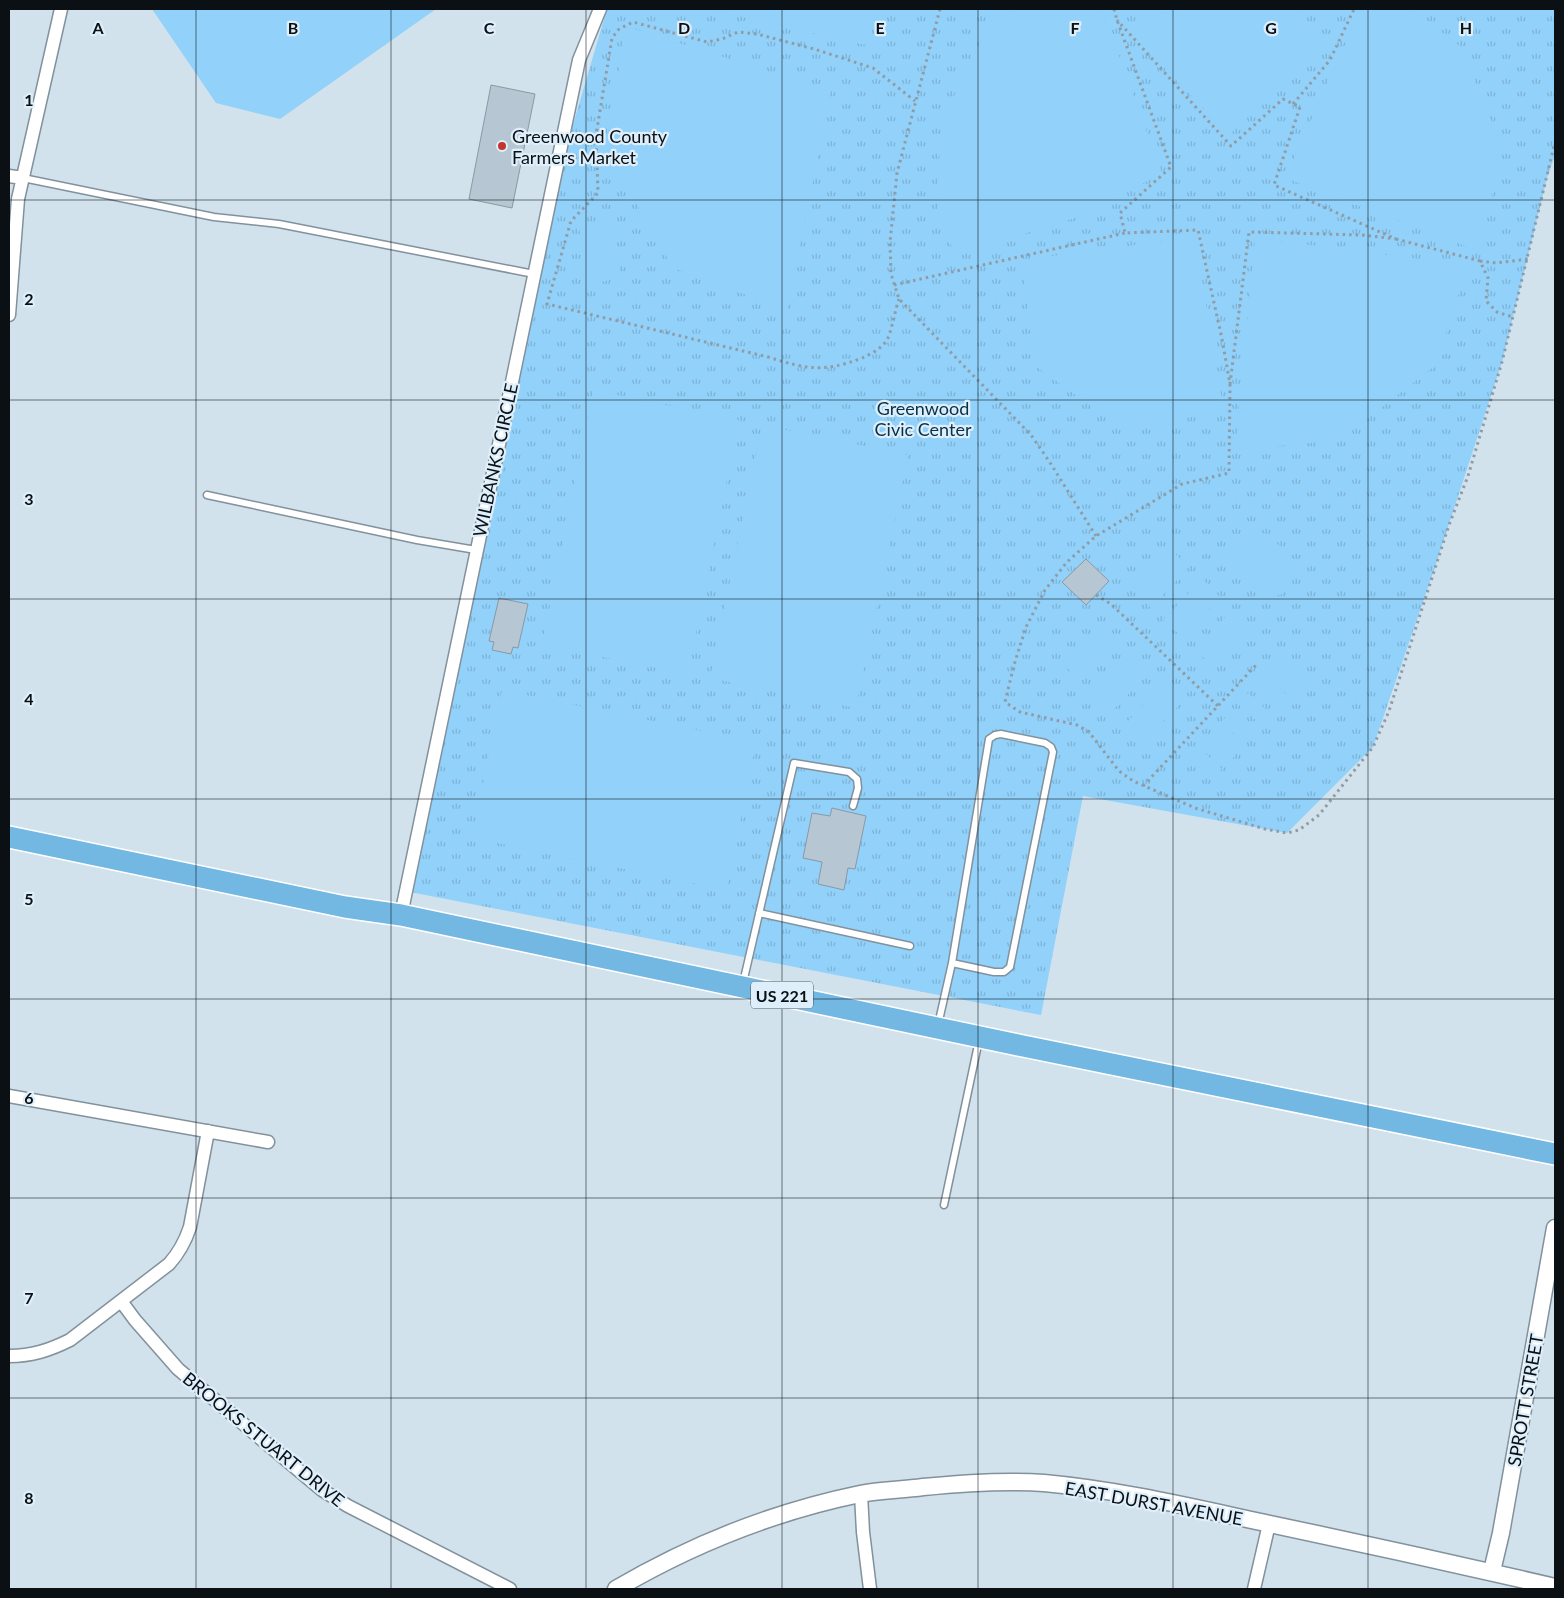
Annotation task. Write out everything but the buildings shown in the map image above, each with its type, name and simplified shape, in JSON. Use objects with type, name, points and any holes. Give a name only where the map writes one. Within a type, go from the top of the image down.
[{"type":"highway","name":"US 221","points":[[9,837],[345,907],[400,915],[980,1037],[1555,1154]]},
{"type":"street","points":[[9,315],[18,199],[61,9]]},
{"type":"street","name":"WILBANKS CIRCLE","points":[[400,915],[579,60],[600,9]]},
{"type":"street","points":[[9,176],[23,178]]},
{"type":"street","points":[[9,1096],[268,1142]]},
{"type":"street","points":[[9,1356],[39,1353],[55,1348],[70,1340],[169,1264],[185,1243],[190,1227],[208,1131]]},
{"type":"street","name":"SPROTT STREET","points":[[1492,1571],[1501,1533],[1555,1228]]},
{"type":"street","name":"BROOKS STUART DRIVE","points":[[121,1301],[178,1369],[322,1490],[348,1506],[510,1589]]},
{"type":"street","name":"EAST DURST AVENUE","points":[[616,1589],[679,1555],[746,1526],[781,1515],[861,1494],[962,1483],[1001,1482],[1043,1483],[1131,1495],[1492,1571],[1555,1587]]},
{"type":"street","points":[[861,1494],[863,1532],[870,1589]]},
{"type":"street","points":[[1254,1589],[1269,1524]]},
{"type":"lane","points":[[23,178],[214,217],[279,224],[534,274]]},
{"type":"lane","points":[[207,495],[417,540],[476,550]]},
{"type":"lane","points":[[937,1028],[952,963],[989,740],[995,735],[1001,734],[1045,744],[1051,747],[1053,752],[1010,966],[1004,972],[994,972],[952,963]]},
{"type":"lane","points":[[742,987],[794,763],[849,772],[857,779],[858,788],[853,806]]},
{"type":"lane","points":[[759,913],[910,946]]},
{"type":"lane","points":[[944,1205],[980,1037]]},
{"type":"path","points":[[940,9],[897,173],[890,242],[891,274],[898,299],[1031,435],[1049,460],[1096,536]]},
{"type":"path","points":[[1114,9],[1171,167],[1120,213],[1125,233]]},
{"type":"path","points":[[1293,104],[1330,60],[1354,9]]},
{"type":"path","points":[[1117,20],[1231,146],[1283,99],[1300,107],[1274,185],[1396,239]]},
{"type":"path","points":[[898,299],[887,340],[875,353],[824,369],[795,366],[768,357],[547,304],[571,222],[598,193],[596,135],[612,38],[619,29],[633,22],[707,42],[722,39],[738,32],[757,34],[814,49],[873,68],[915,101]]},
{"type":"path","points":[[1528,259],[1496,263],[1480,261],[1396,239],[1362,235],[1249,232],[1230,384],[1229,473],[1182,484],[1096,536],[1067,562],[1045,590],[1026,626],[1005,702],[1020,712],[1077,725],[1089,732],[1119,771],[1133,781],[1195,808],[1265,829],[1287,832],[1299,830],[1319,815],[1373,747],[1389,711],[1449,525],[1468,476],[1502,362],[1528,259],[1555,142]]},
{"type":"path","points":[[894,284],[1125,233],[1198,230],[1230,384]]},
{"type":"path","points":[[1480,261],[1488,278],[1486,301],[1497,312],[1513,318]]},
{"type":"path","points":[[1096,594],[1111,604],[1218,706]]},
{"type":"path","points":[[1143,786],[1256,665]]},
{"type":"green space","points":[[152,9],[436,9],[280,119],[216,103]]},
{"type":"green space","name":"Greenwood Civic Center","points":[[607,9],[1555,9],[1555,155],[1547,178],[1502,362],[1433,573],[1373,747],[1287,833],[1083,796],[1041,1015],[405,891],[547,213]]},
{"type":"green space","points":[[717,9],[876,9],[865,45],[716,11]]},
{"type":"green space","points":[[1015,9],[1102,9],[1162,173],[1085,215],[955,255],[937,208],[941,122],[984,35]]},
{"type":"green space","points":[[1174,9],[1294,9],[1328,40],[1229,135],[1129,31]]},
{"type":"green space","points":[[1361,9],[1412,9],[1460,46],[1501,144],[1481,252],[1285,178]]},
{"type":"green space","points":[[625,26],[831,91],[787,310],[673,268],[607,153]]},
{"type":"green space","points":[[611,223],[621,278],[589,284],[579,228]]},
{"type":"green space","points":[[1195,237],[1224,412],[1121,428],[1034,365],[1022,260]]},
{"type":"green space","points":[[1255,238],[1468,265],[1436,365],[1340,440],[1235,450]]},
{"type":"green space","points":[[593,390],[739,420],[688,674],[542,645]]},
{"type":"green space","points":[[762,425],[908,455],[856,708],[710,678]]},
{"type":"green space","points":[[1256,529],[1268,536],[1279,546],[1289,556],[1296,568],[1294,578],[1283,594],[1272,595],[1259,590],[1245,580],[1230,561],[1230,550],[1235,542]]},
{"type":"green space","points":[[1170,549],[1189,567],[1151,608],[1132,590]]},
{"type":"green space","points":[[1202,579],[1220,597],[1182,637],[1163,620]]},
{"type":"green space","points":[[1233,609],[1252,627],[1214,667],[1195,650]]},
{"type":"green space","points":[[1100,623],[1119,641],[1081,681],[1062,664]]},
{"type":"green space","points":[[1132,653],[1151,671],[1112,711],[1094,693]]},
{"type":"green space","points":[[1282,657],[1305,679],[1295,690],[1272,668]]},
{"type":"green space","points":[[1265,675],[1289,697],[1279,707],[1255,686]]},
{"type":"green space","points":[[1164,683],[1183,701],[1144,741],[1126,723]]},
{"type":"green space","points":[[502,690],[756,742],[727,890],[472,838]]},
{"type":"green space","points":[[1248,693],[1272,715],[1262,726],[1238,704]]},
{"type":"green space","points":[[1232,711],[1255,733],[1245,744],[1221,722]]},
{"type":"green space","points":[[1215,729],[1239,751],[1229,762],[1205,740]]},
{"type":"green space","points":[[1198,747],[1222,769],[1212,779],[1188,758]]},
{"type":"place","name":"Greenwood County Farmers Market","points":[[502,146]]}]
